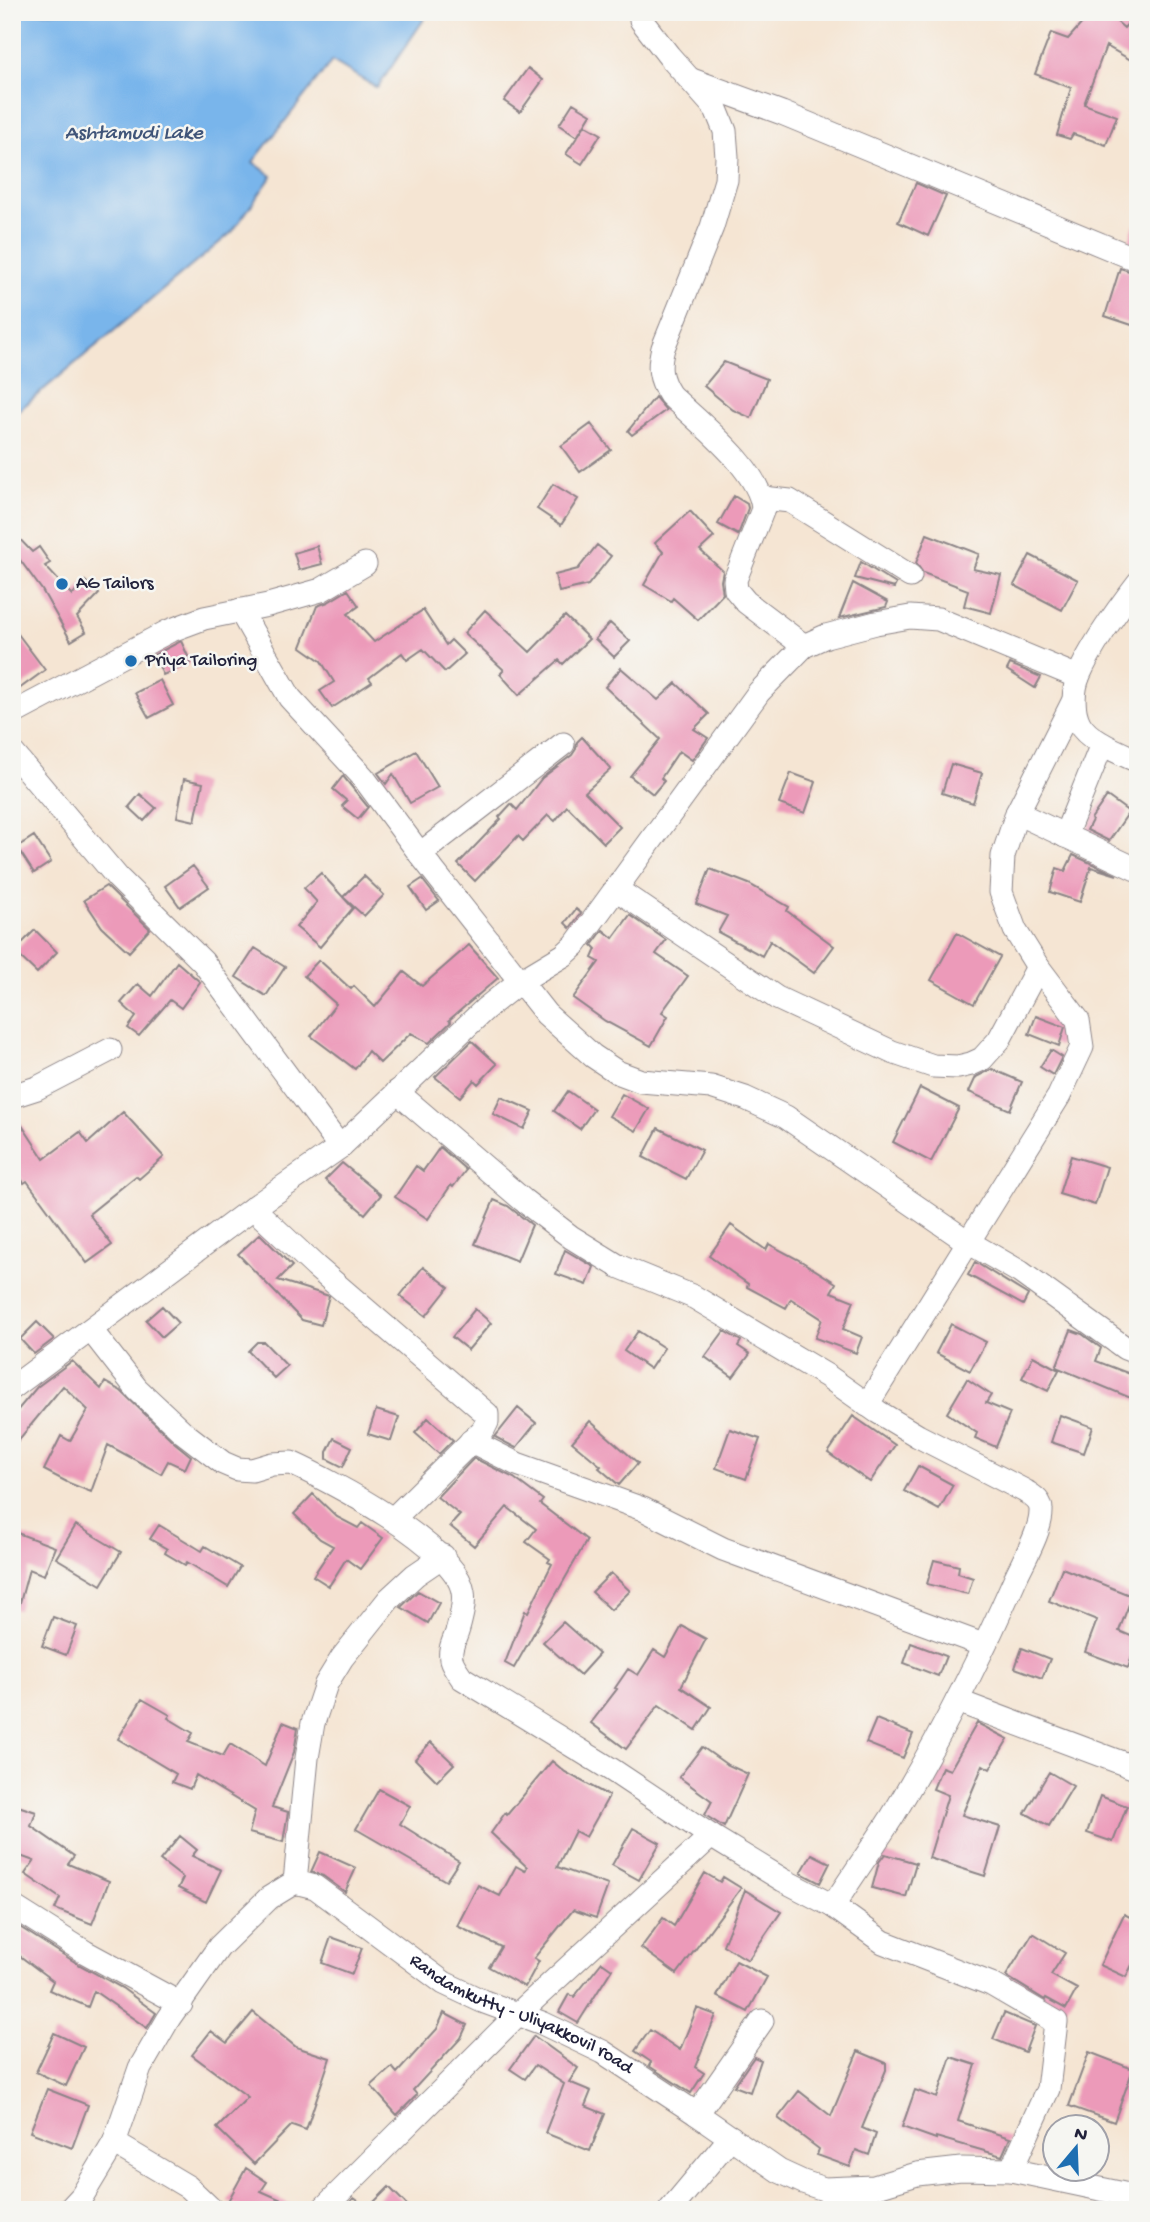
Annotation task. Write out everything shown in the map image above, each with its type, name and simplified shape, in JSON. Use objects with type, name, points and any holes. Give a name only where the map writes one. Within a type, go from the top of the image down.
[{"type":"street","points":[[641,12],[641,20],[716,108],[724,131],[727,157],[726,180],[712,227],[663,348],[659,366],[661,381],[670,395],[750,474],[762,498],[763,509],[734,580],[736,590],[753,608],[804,646]]},
{"type":"street","points":[[689,79],[782,113],[1138,260]]},
{"type":"street","points":[[762,498],[790,501],[911,576]]},
{"type":"street","points":[[12,714],[169,631],[204,618],[268,606],[321,590],[365,564]]},
{"type":"street","points":[[867,1405],[1059,1096],[1082,1047],[1079,1020],[1038,967],[1015,930],[1001,892],[1003,856],[1017,813],[1073,702],[1078,677],[1119,607],[1138,583]]},
{"type":"street","points":[[240,610],[290,698],[362,777],[546,1014],[593,1056],[617,1072],[641,1081],[711,1087],[745,1098],[786,1117],[968,1242],[1062,1300],[1125,1349],[1138,1353]]},
{"type":"street","points":[[12,1388],[253,1208],[340,1147],[485,1010],[519,982],[564,955],[575,945],[759,692],[804,646],[826,636],[876,623],[910,617],[938,620],[1078,677]]},
{"type":"street","points":[[1073,702],[1080,724],[1102,744],[1138,761]]},
{"type":"street","points":[[420,854],[564,744]]},
{"type":"street","points":[[1065,836],[1102,744]]},
{"type":"street","points":[[12,752],[118,878],[203,962],[340,1147]]},
{"type":"street","points":[[1017,813],[1138,870]]},
{"type":"street","points":[[616,889],[777,998],[892,1052],[933,1066],[946,1068],[971,1064],[982,1059],[999,1040],[1038,967]]},
{"type":"street","points":[[12,1096],[37,1088],[110,1050]]},
{"type":"street","points":[[397,1092],[523,1200],[571,1237],[618,1266],[694,1297],[827,1376],[867,1405],[918,1436],[1025,1490],[1041,1506],[1041,1517],[1034,1535],[957,1701],[891,1817],[832,1906]]},
{"type":"street","points":[[253,1208],[326,1276],[487,1414],[483,1430],[393,1519]]},
{"type":"street","points":[[91,1331],[136,1389],[184,1433],[223,1463],[237,1469],[252,1470],[272,1464],[291,1463],[393,1519],[443,1556],[458,1576],[463,1592],[458,1630],[451,1647],[452,1662],[462,1678],[612,1770],[710,1836],[832,1906],[883,1942],[991,1984],[1055,2022],[1048,2089],[1010,2170]]},
{"type":"street","points":[[471,1441],[517,1464],[643,1509],[723,1549],[983,1645]]},
{"type":"street","points":[[69,2210],[82,2196],[114,2143],[140,2068],[169,2018],[219,1947],[269,1898],[295,1882],[307,1758],[313,1723],[326,1684],[342,1658],[389,1599],[415,1575],[443,1556]]},
{"type":"street","points":[[957,1701],[1138,1769]]},
{"type":"street","points":[[322,2210],[518,2014],[710,1836]]},
{"type":"street","name":"Randamkutty - Uliyakkovil road","points":[[295,1882],[315,1887],[444,1983],[482,2001],[542,2022],[603,2052],[779,2171],[803,2182],[824,2189],[873,2198],[917,2174],[961,2169],[1010,2170],[1138,2197]]},
{"type":"street","points":[[12,1906],[85,1952],[181,2004]]},
{"type":"street","points":[[697,2114],[762,2021]]},
{"type":"street","points":[[670,2210],[731,2137]]},
{"type":"street","points":[[114,2143],[188,2187],[212,2210]]},
{"type":"water","name":"Ashtamudi Lake","points":[[12,12],[429,12],[377,88],[332,61],[253,162],[272,176],[232,232],[12,416]]},
{"type":"building","points":[[1092,12],[1106,12],[1124,28],[1138,12],[1138,64],[1106,46],[1084,104],[1117,116],[1106,145],[1073,134],[1070,139],[1057,135],[1071,88],[1035,74],[1051,33],[1068,39]]},
{"type":"building","points":[[528,68],[543,80],[520,112],[504,101]]},
{"type":"building","points":[[573,103],[591,114],[577,137],[559,125]]},
{"type":"building","points":[[585,125],[601,134],[582,164],[566,154]]},
{"type":"building","points":[[916,183],[946,196],[928,236],[898,222]]},
{"type":"building","points":[[1134,225],[1138,226],[1138,245],[1129,241]]},
{"type":"building","points":[[1120,268],[1138,274],[1138,327],[1105,316]]},
{"type":"building","points":[[724,362],[767,379],[751,418],[733,410],[704,386]]},
{"type":"building","points":[[655,397],[666,410],[632,435],[628,431]]},
{"type":"building","points":[[591,424],[611,450],[580,472],[561,446]]},
{"type":"building","points":[[553,484],[578,499],[561,525],[537,509]]},
{"type":"building","points":[[734,496],[747,504],[748,508],[738,535],[718,524]]},
{"type":"building","points":[[690,511],[714,537],[700,550],[723,571],[723,594],[698,620],[673,598],[671,601],[644,585],[663,552],[655,543]]},
{"type":"building","points":[[12,531],[32,552],[39,547],[50,563],[45,566],[72,595],[85,581],[99,594],[77,617],[86,632],[71,641],[42,590],[12,549]]},
{"type":"building","points":[[927,534],[979,554],[973,569],[1001,575],[991,613],[964,606],[968,590],[923,573],[916,563]]},
{"type":"building","points":[[597,545],[611,556],[588,585],[559,592],[555,575],[578,569]]},
{"type":"building","points":[[317,546],[322,564],[299,570],[294,553]]},
{"type":"building","points":[[1030,555],[1078,580],[1062,610],[1014,585]]},
{"type":"building","points":[[861,562],[896,584],[894,588],[855,578]]},
{"type":"building","points":[[853,583],[888,602],[886,607],[839,618]]},
{"type":"building","points":[[348,590],[359,606],[348,614],[374,642],[423,610],[446,645],[451,640],[465,654],[445,672],[423,649],[407,660],[402,653],[369,678],[372,682],[332,708],[320,691],[334,682],[321,661],[301,647],[317,606]]},
{"type":"building","points":[[485,610],[530,652],[565,616],[589,639],[563,664],[559,660],[519,695],[500,674],[504,670],[464,633]]},
{"type":"building","points":[[610,623],[630,641],[614,657],[595,639]]},
{"type":"building","points":[[12,626],[45,670],[12,694]]},
{"type":"building","points":[[181,641],[191,663],[163,675],[154,655]]},
{"type":"building","points":[[1010,664],[1041,677],[1035,688],[1007,670]]},
{"type":"building","points":[[621,668],[658,700],[676,683],[709,714],[694,729],[708,738],[692,760],[679,751],[661,778],[664,781],[653,794],[630,776],[660,739],[605,687]]},
{"type":"building","points":[[160,680],[173,705],[149,718],[135,693]]},
{"type":"building","points":[[582,737],[611,769],[585,792],[620,827],[604,843],[567,806],[555,821],[548,815],[523,841],[518,836],[475,881],[458,864],[501,819],[499,817],[511,804],[517,810],[542,778],[572,755]]},
{"type":"building","points":[[416,751],[438,787],[410,803],[393,774],[386,784],[378,773]]},
{"type":"building","points":[[951,764],[982,773],[973,803],[942,793]]},
{"type":"building","points":[[791,773],[816,782],[805,813],[779,804]]},
{"type":"building","points":[[343,776],[368,807],[358,819],[342,806],[347,801],[333,789]]},
{"type":"building","points":[[184,779],[203,783],[195,821],[177,817]]},
{"type":"building","points":[[140,794],[156,808],[144,821],[129,807]]},
{"type":"building","points":[[1107,796],[1129,812],[1109,841],[1087,830],[1091,819]]},
{"type":"building","points":[[34,836],[51,862],[34,873],[17,847]]},
{"type":"building","points":[[1073,855],[1117,875],[1091,867],[1080,902],[1050,892],[1057,868],[1065,871]]},
{"type":"building","points":[[193,866],[209,887],[180,907],[165,886]]},
{"type":"building","points":[[710,869],[749,884],[789,907],[787,911],[834,946],[814,973],[770,941],[762,956],[718,932],[727,916],[696,904]]},
{"type":"building","points":[[321,873],[353,908],[320,947],[296,927],[317,902],[304,888]]},
{"type":"building","points":[[364,876],[384,895],[364,916],[343,897]]},
{"type":"building","points":[[422,879],[439,901],[426,910],[410,887]]},
{"type":"building","points":[[106,886],[150,929],[129,952],[102,927],[84,900]]},
{"type":"building","points":[[576,909],[581,913],[570,928],[565,923]]},
{"type":"building","points":[[630,915],[666,940],[656,954],[688,976],[662,1012],[668,1016],[651,1046],[605,1021],[573,998],[599,962],[592,958],[596,949],[592,945],[603,930],[613,938]]},
{"type":"building","points":[[35,930],[57,952],[37,973],[14,951]]},
{"type":"building","points":[[957,933],[1000,957],[974,1004],[931,980]]},
{"type":"building","points":[[469,945],[498,978],[449,1020],[451,1022],[429,1043],[411,1033],[380,1063],[368,1051],[355,1069],[311,1036],[336,1004],[304,976],[319,960],[351,989],[354,986],[375,1007],[404,972],[422,986]]},
{"type":"building","points":[[255,948],[285,967],[266,996],[236,977]]},
{"type":"building","points":[[177,962],[200,982],[181,1008],[170,1000],[139,1036],[128,1028],[136,1017],[121,1003],[138,984],[152,996]]},
{"type":"building","points":[[1036,1016],[1065,1027],[1059,1046],[1029,1034]]},
{"type":"building","points":[[472,1041],[497,1064],[478,1084],[474,1080],[460,1097],[435,1077]]},
{"type":"building","points":[[1051,1050],[1062,1057],[1053,1075],[1040,1067]]},
{"type":"building","points":[[992,1069],[1022,1082],[1010,1110],[969,1092],[976,1077]]},
{"type":"building","points":[[920,1088],[959,1108],[931,1162],[893,1142]]},
{"type":"building","points":[[568,1091],[594,1109],[580,1129],[554,1111]]},
{"type":"building","points":[[622,1094],[649,1109],[636,1131],[609,1116]]},
{"type":"building","points":[[501,1097],[533,1111],[524,1129],[493,1114]]},
{"type":"building","points":[[12,1110],[44,1159],[80,1132],[88,1143],[123,1112],[164,1157],[139,1179],[136,1176],[89,1214],[112,1245],[87,1263],[27,1181],[24,1183],[12,1165]]},
{"type":"building","points":[[658,1128],[702,1150],[686,1179],[643,1157]]},
{"type":"building","points":[[440,1147],[466,1170],[453,1187],[451,1185],[428,1219],[395,1197],[416,1166],[423,1171]]},
{"type":"building","points":[[1071,1156],[1107,1167],[1095,1205],[1059,1194]]},
{"type":"building","points":[[342,1163],[381,1195],[365,1214],[325,1180]]},
{"type":"building","points":[[494,1200],[508,1206],[532,1225],[517,1261],[475,1244]]},
{"type":"building","points":[[731,1225],[766,1250],[769,1244],[801,1261],[836,1283],[831,1292],[854,1301],[843,1329],[862,1337],[856,1353],[815,1338],[822,1319],[791,1299],[786,1308],[747,1287],[748,1284],[709,1256]]},
{"type":"building","points":[[260,1234],[292,1266],[278,1280],[329,1296],[321,1325],[302,1320],[238,1254]]},
{"type":"building","points":[[565,1250],[594,1267],[587,1285],[556,1274]]},
{"type":"building","points":[[975,1262],[1028,1295],[1023,1305],[968,1275]]},
{"type":"building","points":[[423,1267],[449,1287],[426,1316],[400,1296]]},
{"type":"building","points":[[162,1306],[178,1323],[162,1337],[146,1320]]},
{"type":"building","points":[[475,1309],[491,1323],[468,1350],[452,1337]]},
{"type":"building","points":[[37,1322],[54,1339],[34,1354],[20,1339]]},
{"type":"building","points":[[951,1324],[986,1342],[970,1371],[936,1353]]},
{"type":"building","points":[[1071,1330],[1082,1334],[1101,1348],[1096,1361],[1138,1377],[1138,1401],[1056,1367]]},
{"type":"building","points":[[638,1331],[664,1348],[650,1369],[624,1351]]},
{"type":"building","points":[[724,1331],[741,1341],[738,1346],[750,1354],[733,1377],[705,1357]]},
{"type":"building","points":[[257,1342],[264,1342],[287,1366],[274,1378],[248,1351]]},
{"type":"building","points":[[1033,1356],[1059,1370],[1048,1391],[1022,1378]]},
{"type":"building","points":[[72,1361],[101,1389],[105,1382],[121,1391],[191,1456],[185,1469],[168,1461],[161,1474],[108,1445],[91,1492],[44,1470],[61,1436],[70,1441],[88,1410],[63,1386],[12,1448],[12,1410],[16,1412],[37,1387]]},
{"type":"building","points":[[967,1379],[991,1395],[986,1403],[1010,1413],[996,1447],[975,1438],[977,1433],[947,1413]]},
{"type":"building","points":[[518,1408],[536,1423],[516,1448],[495,1437]]},
{"type":"building","points":[[376,1410],[399,1417],[391,1441],[368,1434]]},
{"type":"building","points":[[1060,1415],[1093,1427],[1084,1453],[1051,1442]]},
{"type":"building","points":[[853,1416],[895,1445],[870,1482],[828,1453]]},
{"type":"building","points":[[428,1418],[453,1440],[439,1454],[415,1433]]},
{"type":"building","points":[[590,1421],[638,1463],[619,1485],[572,1442]]},
{"type":"building","points":[[730,1429],[760,1439],[746,1479],[716,1468]]},
{"type":"building","points":[[334,1438],[352,1447],[343,1467],[327,1459],[327,1452]]},
{"type":"building","points":[[474,1458],[514,1478],[543,1500],[540,1504],[587,1540],[514,1668],[505,1663],[525,1611],[528,1612],[552,1564],[548,1562],[550,1559],[526,1542],[536,1529],[507,1507],[474,1546],[450,1526],[460,1515],[437,1497]]},
{"type":"building","points":[[918,1466],[953,1485],[939,1510],[904,1491]]},
{"type":"building","points":[[313,1494],[337,1517],[358,1528],[362,1523],[383,1538],[360,1569],[346,1559],[329,1586],[313,1576],[333,1546],[320,1539],[294,1514]]},
{"type":"building","points":[[76,1525],[121,1552],[101,1585],[56,1558]]},
{"type":"building","points":[[159,1525],[202,1551],[205,1546],[240,1567],[228,1587],[187,1562],[185,1565],[165,1553],[167,1549],[150,1539]]},
{"type":"building","points":[[12,1531],[55,1547],[44,1575],[29,1569],[18,1610],[12,1609]]},
{"type":"building","points":[[934,1560],[959,1566],[958,1573],[973,1578],[968,1594],[927,1584]]},
{"type":"building","points":[[1062,1568],[1132,1596],[1119,1631],[1138,1639],[1128,1668],[1085,1652],[1097,1620],[1049,1601]]},
{"type":"building","points":[[611,1573],[630,1591],[611,1610],[592,1592]]},
{"type":"building","points":[[418,1591],[439,1603],[428,1623],[401,1607]]},
{"type":"building","points":[[53,1617],[77,1626],[66,1655],[42,1646]]},
{"type":"building","points":[[563,1622],[599,1654],[580,1675],[543,1642]]},
{"type":"building","points":[[682,1626],[706,1639],[681,1687],[711,1707],[696,1730],[659,1705],[626,1749],[591,1723],[617,1689],[615,1688],[628,1669],[638,1675],[654,1650],[665,1657]]},
{"type":"building","points":[[911,1643],[946,1656],[938,1676],[904,1663]]},
{"type":"building","points":[[1022,1648],[1050,1659],[1042,1678],[1015,1668]]},
{"type":"building","points":[[142,1699],[170,1715],[168,1718],[193,1733],[188,1742],[223,1756],[230,1744],[265,1766],[283,1722],[298,1728],[294,1752],[272,1807],[288,1812],[283,1842],[249,1833],[255,1811],[196,1775],[190,1789],[172,1782],[176,1774],[118,1739]]},
{"type":"building","points":[[876,1719],[913,1734],[903,1758],[866,1743]]},
{"type":"building","points":[[977,1723],[1008,1739],[990,1769],[983,1765],[962,1815],[1000,1827],[985,1876],[929,1858],[948,1795],[933,1789],[942,1767],[950,1770]]},
{"type":"building","points":[[431,1742],[454,1764],[437,1781],[415,1759]]},
{"type":"building","points":[[702,1747],[726,1764],[748,1774],[724,1827],[705,1815],[712,1801],[679,1777]]},
{"type":"building","points":[[552,1761],[565,1772],[609,1796],[586,1837],[575,1831],[557,1867],[608,1885],[596,1918],[573,1910],[534,1958],[539,1961],[525,1987],[489,1967],[501,1947],[457,1926],[478,1885],[500,1896],[516,1866],[525,1871],[527,1867],[491,1833],[505,1813],[507,1815]]},
{"type":"building","points":[[1049,1772],[1073,1786],[1049,1826],[1025,1813]]},
{"type":"building","points":[[379,1789],[410,1806],[400,1824],[459,1861],[446,1881],[356,1829]]},
{"type":"building","points":[[1100,1796],[1127,1806],[1113,1842],[1087,1833]]},
{"type":"building","points":[[12,1804],[36,1812],[31,1826],[74,1856],[68,1864],[109,1881],[92,1924],[55,1909],[60,1898],[25,1874],[34,1861],[12,1853]]},
{"type":"building","points":[[633,1828],[660,1843],[639,1880],[612,1865]]},
{"type":"building","points":[[180,1836],[197,1850],[192,1856],[221,1870],[206,1902],[178,1888],[183,1878],[160,1860]]},
{"type":"building","points":[[320,1852],[356,1868],[345,1892],[323,1876],[311,1872]]},
{"type":"building","points":[[812,1854],[830,1863],[820,1883],[801,1873]]},
{"type":"building","points":[[885,1854],[916,1863],[906,1897],[872,1888],[879,1862]]},
{"type":"building","points":[[705,1873],[720,1882],[723,1877],[741,1888],[677,1974],[641,1948],[663,1918],[674,1926]]},
{"type":"building","points":[[745,1890],[781,1912],[748,1960],[723,1945]]},
{"type":"building","points":[[1124,1914],[1138,1921],[1138,1953],[1126,1977],[1100,1965]]},
{"type":"building","points":[[18,1926],[122,1988],[156,2013],[147,2028],[94,1991],[88,2007],[49,1990],[53,1981],[12,1950],[12,1934]]},
{"type":"building","points":[[1033,1933],[1065,1953],[1051,1975],[1077,1989],[1066,2009],[1046,1998],[1045,2000],[1006,1976]]},
{"type":"building","points":[[331,1937],[362,1948],[352,1974],[322,1963]]},
{"type":"building","points":[[736,1961],[767,1977],[748,2012],[717,1996]]},
{"type":"building","points":[[602,1962],[612,1969],[578,2023],[559,2012],[569,1994],[574,1997]]},
{"type":"building","points":[[697,2008],[716,2015],[695,2067],[704,2073],[691,2093],[649,2066],[651,2062],[635,2051],[650,2030],[680,2050]]},
{"type":"building","points":[[253,2012],[296,2047],[330,2058],[306,2130],[292,2125],[254,2164],[217,2128],[248,2097],[192,2055],[211,2031],[227,2043]]},
{"type":"building","points":[[444,2013],[467,2025],[461,2038],[413,2090],[417,2095],[397,2115],[371,2086],[392,2067],[397,2073],[437,2029]]},
{"type":"building","points":[[1004,2013],[1035,2026],[1025,2052],[993,2039]]},
{"type":"building","points":[[54,2033],[84,2047],[66,2086],[36,2072]]},
{"type":"building","points":[[534,2036],[578,2068],[569,2082],[591,2091],[585,2106],[605,2114],[590,2151],[545,2133],[564,2084],[535,2065],[525,2079],[510,2069]]},
{"type":"building","points":[[858,2051],[886,2063],[886,2070],[862,2128],[876,2134],[869,2155],[856,2150],[850,2167],[817,2155],[819,2149],[778,2118],[799,2091],[831,2116]]},
{"type":"building","points":[[1089,2052],[1133,2069],[1114,2122],[1112,2114],[1092,2114],[1069,2106]]},
{"type":"building","points":[[754,2057],[761,2060],[750,2092],[734,2086]]},
{"type":"building","points":[[951,2057],[976,2065],[958,2121],[1010,2138],[1002,2156],[902,2127],[915,2090],[937,2098]]},
{"type":"building","points":[[47,2089],[88,2105],[72,2148],[30,2132]]},
{"type":"building","points":[[246,2168],[267,2182],[261,2191],[304,2210],[245,2210],[228,2201]]},
{"type":"building","points":[[389,2187],[412,2210],[342,2210],[354,2198],[368,2208]]},
{"type":"place","name":"AG Tailors","points":[[62,584]]},
{"type":"place","name":"Priya Tailoring","points":[[131,661]]}]
